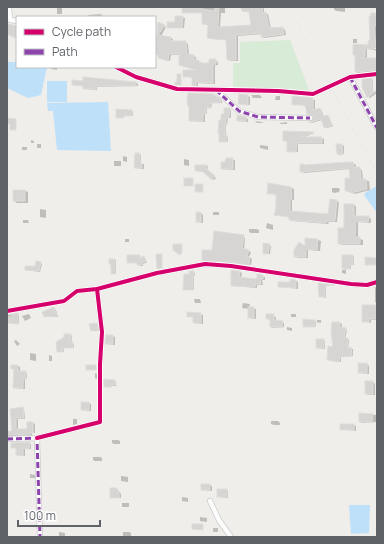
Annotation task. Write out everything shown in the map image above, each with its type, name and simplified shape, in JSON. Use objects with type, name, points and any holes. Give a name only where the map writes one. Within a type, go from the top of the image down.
[{"type":"street","points":[[8,20],[9,7]]},
{"type":"street","points":[[118,68],[136,77],[177,89],[271,91],[313,94],[350,77],[377,74]]},
{"type":"street","points":[[350,77],[377,128]]},
{"type":"street","points":[[216,90],[238,111],[258,116],[310,118]]},
{"type":"street","points":[[7,311],[64,301],[77,291],[97,289],[157,273],[205,264],[232,266],[351,284],[366,285],[377,282]]},
{"type":"street","points":[[7,439],[37,438],[100,422],[100,364],[102,332],[97,289]]},
{"type":"street","points":[[37,438],[40,537]]},
{"type":"street","points":[[210,501],[219,520],[231,537]]},
{"type":"green space","points":[[290,40],[309,90],[233,87],[233,63],[240,63],[240,42]]},
{"type":"water","points":[[16,58],[16,68],[47,68],[41,95],[28,98],[7,88],[7,62],[15,62]]},
{"type":"water","points":[[47,81],[67,81],[67,102],[47,102]]},
{"type":"water","points":[[108,102],[111,151],[57,150],[53,111],[48,111],[47,103]]},
{"type":"water","points":[[377,186],[377,213],[364,195],[366,192]]},
{"type":"water","points":[[349,505],[370,505],[369,533],[351,534]]},
{"type":"building","points":[[182,7],[202,7],[202,9],[214,11],[215,8],[219,8],[218,27],[251,25],[249,12],[242,11],[242,7],[263,7],[262,13],[266,12],[269,28],[283,27],[284,34],[261,37],[261,33],[236,35],[236,60],[227,60],[226,40],[207,38],[208,24],[202,24],[202,13],[182,13]]},
{"type":"building","points":[[371,13],[375,13],[377,16],[377,26],[374,26],[376,47],[372,50],[365,48],[365,56],[363,58],[377,58],[377,70],[355,72],[355,55],[353,55],[353,44],[368,45],[368,41],[370,40],[369,16],[371,16]]},
{"type":"building","points":[[175,16],[183,16],[182,28],[167,28],[167,22],[175,22]]},
{"type":"building","points":[[158,22],[165,25],[158,35],[171,37],[170,41],[186,41],[187,54],[194,55],[194,60],[199,60],[199,63],[209,63],[209,59],[216,59],[216,64],[213,64],[213,83],[196,82],[196,86],[192,86],[192,77],[183,77],[183,70],[196,70],[179,65],[179,54],[169,54],[168,61],[158,58],[158,55],[156,54]]},
{"type":"building","points":[[8,24],[16,26],[15,38],[7,34]]},
{"type":"building","points":[[177,74],[181,74],[181,85],[175,85],[175,82],[177,82]]},
{"type":"building","points":[[83,77],[136,82],[136,86],[96,86],[96,89],[83,89],[83,86],[72,85],[72,80],[83,81]]},
{"type":"building","points":[[372,78],[372,91],[376,91],[367,98],[362,87],[362,79]]},
{"type":"building","points":[[188,93],[213,94],[221,99],[220,103],[210,103],[210,108],[206,108],[206,114],[203,114],[203,121],[189,121],[189,106],[187,102]]},
{"type":"building","points":[[239,94],[248,95],[248,105],[238,104]]},
{"type":"building","points":[[292,96],[313,98],[313,110],[320,108],[323,116],[328,115],[332,125],[324,128],[321,119],[309,123],[313,120],[313,116],[307,114],[305,105],[292,105]]},
{"type":"building","points":[[224,108],[230,108],[229,118],[226,118],[225,125],[227,142],[219,142],[219,120],[221,120],[221,114],[224,114]]},
{"type":"building","points":[[116,109],[132,110],[132,116],[116,118]]},
{"type":"building","points":[[237,115],[246,117],[246,121],[237,121]]},
{"type":"building","points":[[7,118],[16,119],[16,130],[10,130],[10,124],[7,124]]},
{"type":"building","points":[[283,131],[314,132],[301,137],[322,137],[322,143],[297,143],[296,152],[287,152],[287,141],[283,141]]},
{"type":"building","points":[[336,144],[342,144],[343,154],[337,154]]},
{"type":"building","points":[[135,153],[140,153],[140,163],[142,163],[142,168],[134,168]]},
{"type":"building","points":[[226,158],[233,158],[233,169],[221,169],[221,162],[225,162]]},
{"type":"building","points":[[353,162],[354,167],[360,167],[361,179],[366,179],[367,189],[351,193],[351,191],[345,191],[345,178],[350,178],[349,168],[300,172],[300,164]]},
{"type":"building","points":[[195,165],[207,165],[207,169],[215,176],[212,180],[202,171],[195,171]]},
{"type":"building","points":[[184,178],[193,178],[193,186],[184,186]]},
{"type":"building","points":[[268,183],[291,187],[292,199],[290,199],[290,211],[328,214],[330,199],[337,200],[335,221],[326,221],[326,223],[289,220],[289,217],[274,215],[276,210],[276,194],[267,194]]},
{"type":"building","points":[[195,184],[203,184],[203,192],[195,192]]},
{"type":"building","points":[[13,190],[25,190],[25,201],[13,201]]},
{"type":"building","points":[[344,204],[354,204],[354,216],[369,216],[368,222],[356,221],[355,237],[360,237],[360,244],[338,244],[338,228],[344,228]]},
{"type":"building","points":[[196,212],[201,212],[201,222],[196,222]]},
{"type":"building","points":[[214,231],[244,235],[242,248],[249,250],[247,256],[250,257],[249,265],[231,262],[202,261],[202,250],[212,250]]},
{"type":"building","points":[[305,238],[318,239],[317,250],[306,249],[306,257],[294,257],[294,250],[299,242],[305,246]]},
{"type":"building","points":[[263,243],[270,244],[268,254],[263,254]]},
{"type":"building","points":[[173,244],[182,244],[182,252],[180,255],[173,250]]},
{"type":"building","points":[[156,254],[162,254],[162,268],[157,269]]},
{"type":"building","points":[[127,255],[140,255],[140,258],[144,256],[146,261],[142,263],[142,265],[137,265],[137,263],[127,263]]},
{"type":"building","points":[[342,255],[353,255],[353,265],[350,265],[350,269],[342,269]]},
{"type":"building","points":[[365,257],[377,258],[377,265],[365,265]]},
{"type":"building","points":[[109,259],[115,259],[115,274],[111,274],[111,264],[109,264]]},
{"type":"building","points":[[36,261],[41,262],[39,271],[25,270],[25,266],[35,266]]},
{"type":"building","points":[[231,270],[240,271],[239,277],[257,279],[257,274],[263,275],[263,279],[260,279],[261,284],[255,284],[255,287],[231,286]]},
{"type":"building","points":[[189,271],[194,271],[193,290],[183,290],[184,274],[189,274]]},
{"type":"building","points":[[290,279],[296,280],[296,288],[278,287],[278,282],[290,282]]},
{"type":"building","points":[[318,283],[335,285],[325,286],[325,297],[319,297]]},
{"type":"building","points":[[362,305],[377,305],[377,319],[369,319],[369,322],[362,322]]},
{"type":"building","points":[[54,307],[57,316],[44,317],[42,312]]},
{"type":"building","points":[[248,307],[254,307],[254,318],[248,318]]},
{"type":"building","points":[[187,312],[201,313],[201,323],[193,323],[193,317],[187,317]]},
{"type":"building","points":[[18,313],[18,324],[8,323],[8,317],[12,317],[12,314]]},
{"type":"building","points":[[266,314],[274,314],[274,320],[283,321],[282,327],[270,327],[270,319],[266,319]]},
{"type":"building","points":[[303,319],[315,320],[315,327],[303,327]]},
{"type":"building","points":[[332,322],[340,322],[340,327],[346,328],[344,338],[348,338],[347,348],[351,347],[352,356],[340,357],[339,362],[327,360],[328,346],[333,347],[331,333]]},
{"type":"building","points":[[97,323],[98,329],[91,331],[89,324]]},
{"type":"building","points":[[64,334],[71,334],[73,348],[63,348],[63,352],[57,352],[56,342],[64,337]]},
{"type":"building","points":[[106,335],[113,335],[113,344],[105,344]]},
{"type":"building","points":[[316,339],[324,339],[324,348],[316,348]]},
{"type":"building","points":[[358,363],[367,363],[367,373],[358,373]]},
{"type":"building","points":[[11,365],[18,365],[18,371],[26,371],[26,379],[23,379],[23,388],[13,388],[14,369],[11,369]]},
{"type":"building","points":[[86,365],[96,365],[96,370],[86,370]]},
{"type":"building","points":[[104,379],[115,380],[115,385],[111,385],[111,387],[104,387]]},
{"type":"building","points":[[365,381],[373,381],[373,394],[365,394]]},
{"type":"building","points":[[81,402],[89,402],[89,410],[81,410]]},
{"type":"building","points":[[23,407],[24,418],[16,418],[16,429],[27,429],[27,422],[33,422],[33,433],[7,435],[7,431],[12,431],[10,409]]},
{"type":"building","points":[[359,413],[373,414],[372,422],[359,422]]},
{"type":"building","points":[[340,424],[354,424],[354,430],[340,430]]},
{"type":"building","points":[[30,442],[29,449],[23,448],[23,456],[16,455],[16,448],[11,448],[11,443]]},
{"type":"building","points":[[201,484],[210,484],[210,490],[201,490]]},
{"type":"building","points":[[110,488],[117,488],[119,498],[110,498]]},
{"type":"building","points":[[217,489],[227,489],[227,497],[217,497]]},
{"type":"building","points":[[192,524],[203,524],[203,530],[192,529]]},
{"type":"railway","points":[[288,7],[377,173]]},
{"type":"marked path","points":[[350,77],[377,128]]},
{"type":"marked path","points":[[216,90],[239,111],[258,117],[310,118]]},
{"type":"marked path","points":[[7,439],[37,438],[40,537]]},
{"type":"cycle path","points":[[118,68],[136,77],[177,89],[278,91],[313,94],[350,77],[377,74]]},
{"type":"cycle path","points":[[7,311],[64,301],[77,291],[97,289],[157,273],[205,264],[231,266],[351,284],[367,285],[377,282]]},
{"type":"cycle path","points":[[37,438],[100,422],[100,364],[102,332],[97,289]]}]
